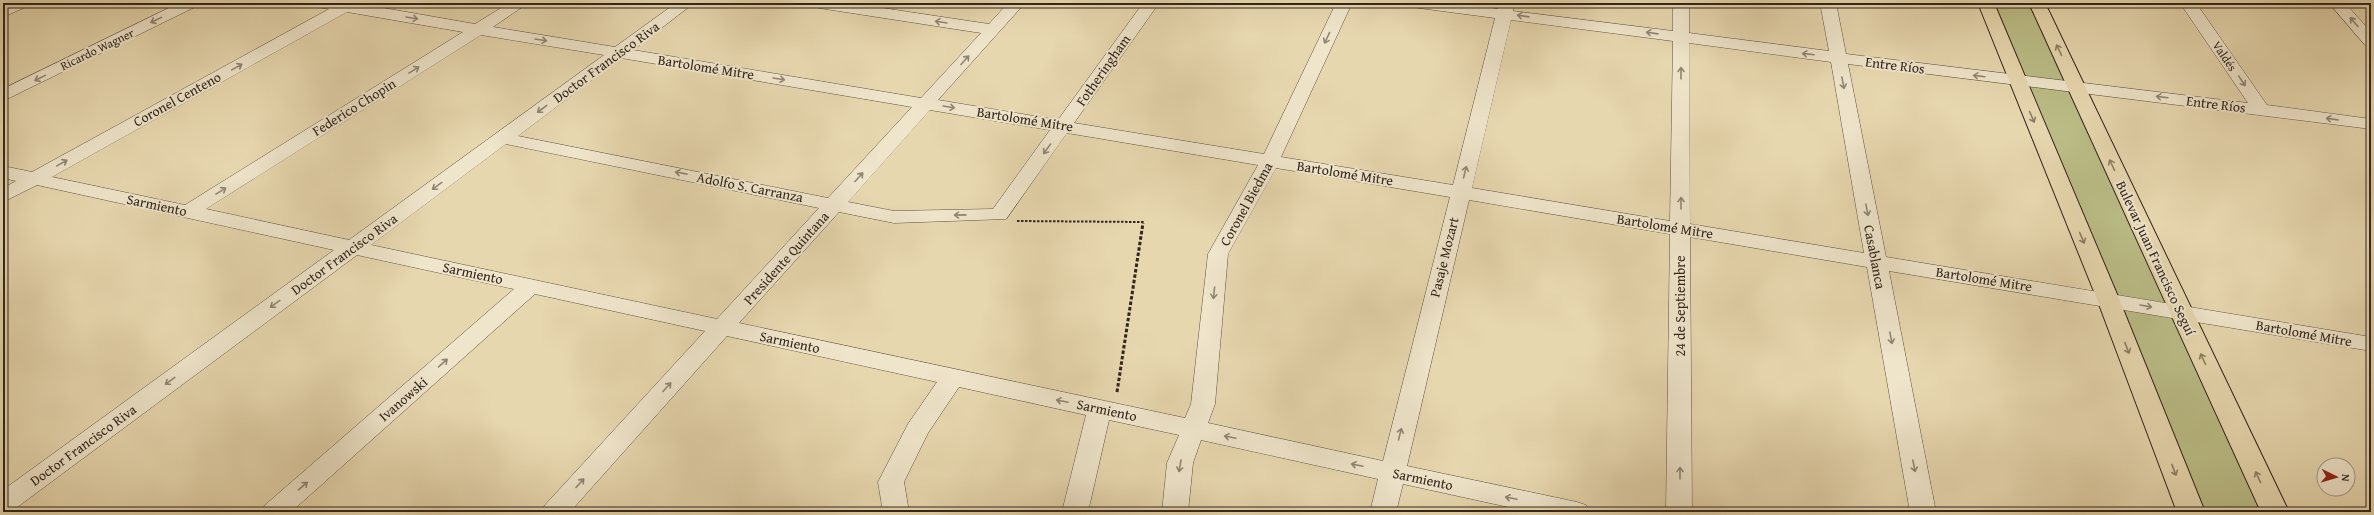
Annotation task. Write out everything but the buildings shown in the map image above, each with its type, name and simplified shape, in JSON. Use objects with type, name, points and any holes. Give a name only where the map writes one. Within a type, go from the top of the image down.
[{"type":"main road","points":[[1986,3],[2108,299],[2191,512]]},
{"type":"main road","name":"Bulevar Juan Francisco Seguí","points":[[2036,3],[2275,512]]},
{"type":"street","points":[[3,12],[22,3]]},
{"type":"street","name":"Ricardo Wagner","points":[[3,96],[191,3]]},
{"type":"street","name":"Bartolomé Mitre","points":[[318,3],[348,5],[478,29],[1064,125],[1270,161],[1681,228],[2371,344]]},
{"type":"street","name":"Federico Chopin","points":[[188,212],[520,3]]},
{"type":"street","name":"Doctor Francisco Riva","points":[[3,504],[686,3]]},
{"type":"street","points":[[819,3],[993,30]]},
{"type":"street","name":"Presidente Quintana","points":[[554,512],[1017,3]]},
{"type":"street","name":"Fotheringham","points":[[999,214],[1151,3]]},
{"type":"street","name":"Coronel Biedma","points":[[1174,512],[1180,463],[1203,404],[1218,254],[1270,161],[1344,3]]},
{"type":"street","name":"Entre Ríos","points":[[1419,3],[1505,8],[1681,37],[2018,81],[2075,86],[2371,124]]},
{"type":"street","name":"24 de Septiembre","points":[[1679,512],[1681,3]]},
{"type":"street","name":"Casablanca","points":[[1828,3],[1923,512]]},
{"type":"street","name":"Valdés","points":[[2188,3],[2261,110]]},
{"type":"street","points":[[2337,3],[2371,42]]},
{"type":"street","name":"Coronel Centeno","points":[[3,196],[348,5]]},
{"type":"street","name":"Pasaje Mozart","points":[[1383,512],[1391,472],[1505,8]]},
{"type":"street","name":"Adolfo S. Carranza","points":[[502,138],[894,216],[999,214]]},
{"type":"street","name":"Sarmiento","points":[[3,172],[1577,512]]},
{"type":"street","name":"Ivanowski","points":[[274,512],[531,286]]},
{"type":"street","points":[[896,512],[891,482],[917,430],[953,377]]},
{"type":"street","points":[[1075,512],[1106,410]]},
{"type":"path","points":[[999,214],[1016,221],[1143,222],[1106,410]]},
{"type":"green space","points":[[1986,3],[2037,3],[2275,512],[2191,512]]}]
